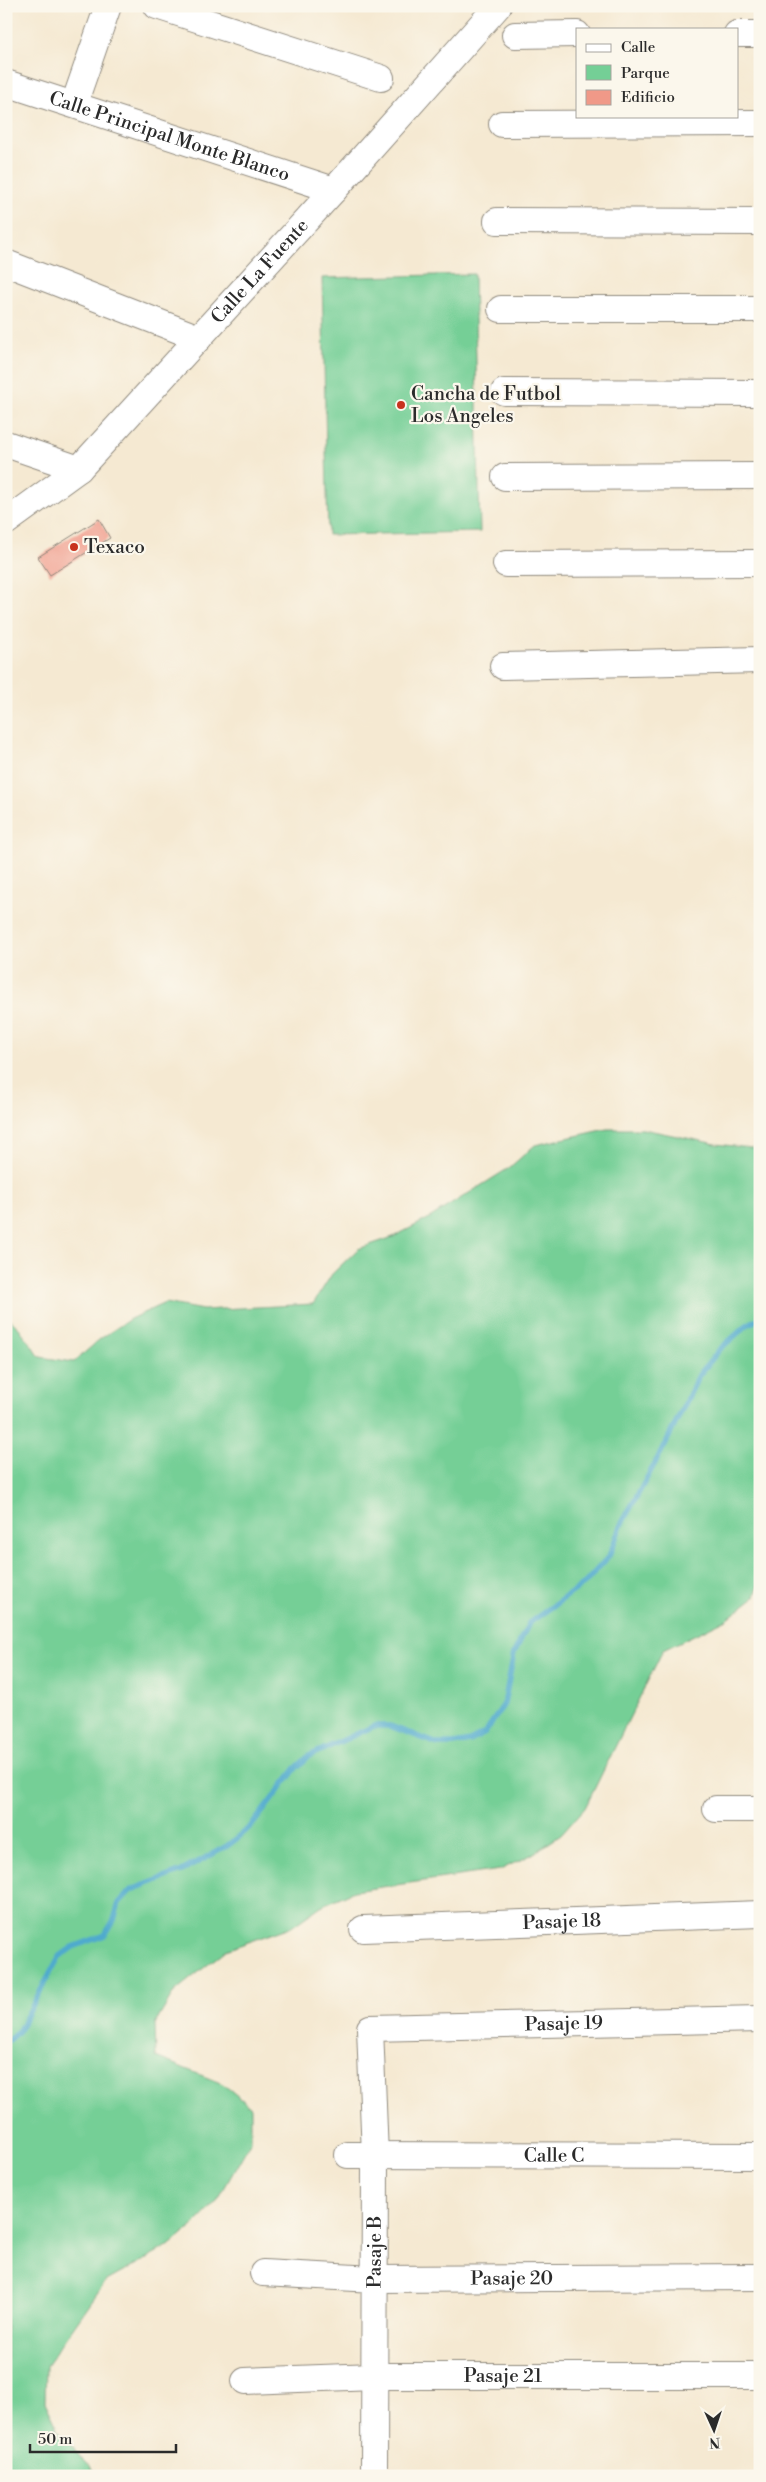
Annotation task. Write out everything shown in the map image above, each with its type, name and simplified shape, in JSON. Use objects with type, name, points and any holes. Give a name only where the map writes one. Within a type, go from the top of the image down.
[{"type":"street","points":[[74,104],[108,6]]},
{"type":"street","points":[[157,6],[381,78]]},
{"type":"street","name":"Calle La Fuente","points":[[6,522],[78,469],[334,190],[498,6]]},
{"type":"street","points":[[515,35],[576,34]]},
{"type":"street","points":[[738,34],[760,34]]},
{"type":"street","name":"Calle Principal Monte Blanco","points":[[6,82],[334,190]]},
{"type":"street","points":[[502,124],[760,123]]},
{"type":"street","points":[[498,221],[760,222]]},
{"type":"street","points":[[6,263],[199,338]]},
{"type":"street","points":[[501,309],[760,309]]},
{"type":"street","points":[[504,392],[760,393]]},
{"type":"street","points":[[6,444],[78,469]]},
{"type":"street","points":[[505,477],[760,476]]},
{"type":"street","points":[[506,564],[760,563]]},
{"type":"street","points":[[503,666],[760,660]]},
{"type":"street","points":[[716,1809],[760,1809]]},
{"type":"street","name":"Pasaje 18","points":[[363,1929],[760,1914]]},
{"type":"street","name":"Pasaje 19","points":[[370,2028],[760,2019]]},
{"type":"street","name":"Pasaje B","points":[[370,2028],[374,2156],[374,2476]]},
{"type":"street","name":"Calle C","points":[[348,2155],[760,2156]]},
{"type":"street","name":"Pasaje 20","points":[[263,2273],[374,2279],[760,2277]]},
{"type":"street","name":"Pasaje 21","points":[[245,2381],[374,2376],[760,2376]]},
{"type":"green space","name":"Cancha de Futbol Los Angeles","points":[[474,274],[480,532],[328,535],[322,278]]},
{"type":"green space","points":[[607,1129],[643,1129],[716,1144],[760,1149],[760,1578],[755,1597],[727,1619],[663,1650],[585,1808],[561,1835],[531,1855],[500,1870],[354,1891],[321,1906],[293,1926],[226,1950],[174,1992],[155,2024],[156,2057],[223,2084],[251,2107],[251,2141],[217,2201],[193,2226],[166,2248],[105,2282],[46,2366],[45,2402],[60,2433],[98,2476],[6,2476],[6,1316],[19,1328],[40,1357],[74,1362],[100,1339],[130,1319],[165,1303],[203,1310],[313,1304],[332,1274],[358,1249],[393,1237],[426,1220],[509,1168],[535,1145]]},
{"type":"building","name":"Texaco","points":[[99,519],[110,538],[50,575],[38,557]]},
{"type":"waterway","points":[[6,2042],[18,2032],[59,1957],[73,1947],[105,1935],[114,1920],[119,1903],[131,1890],[182,1871],[227,1846],[240,1836],[253,1824],[296,1768],[309,1756],[374,1726],[390,1726],[438,1744],[470,1741],[485,1733],[504,1704],[514,1653],[529,1623],[585,1583],[609,1556],[621,1525],[665,1445],[699,1375],[720,1349],[747,1325],[760,1318]]},
{"type":"place","name":"Cancha de Futbol Los Angeles","points":[[401,405]]},
{"type":"place","name":"Texaco","points":[[74,547]]}]
